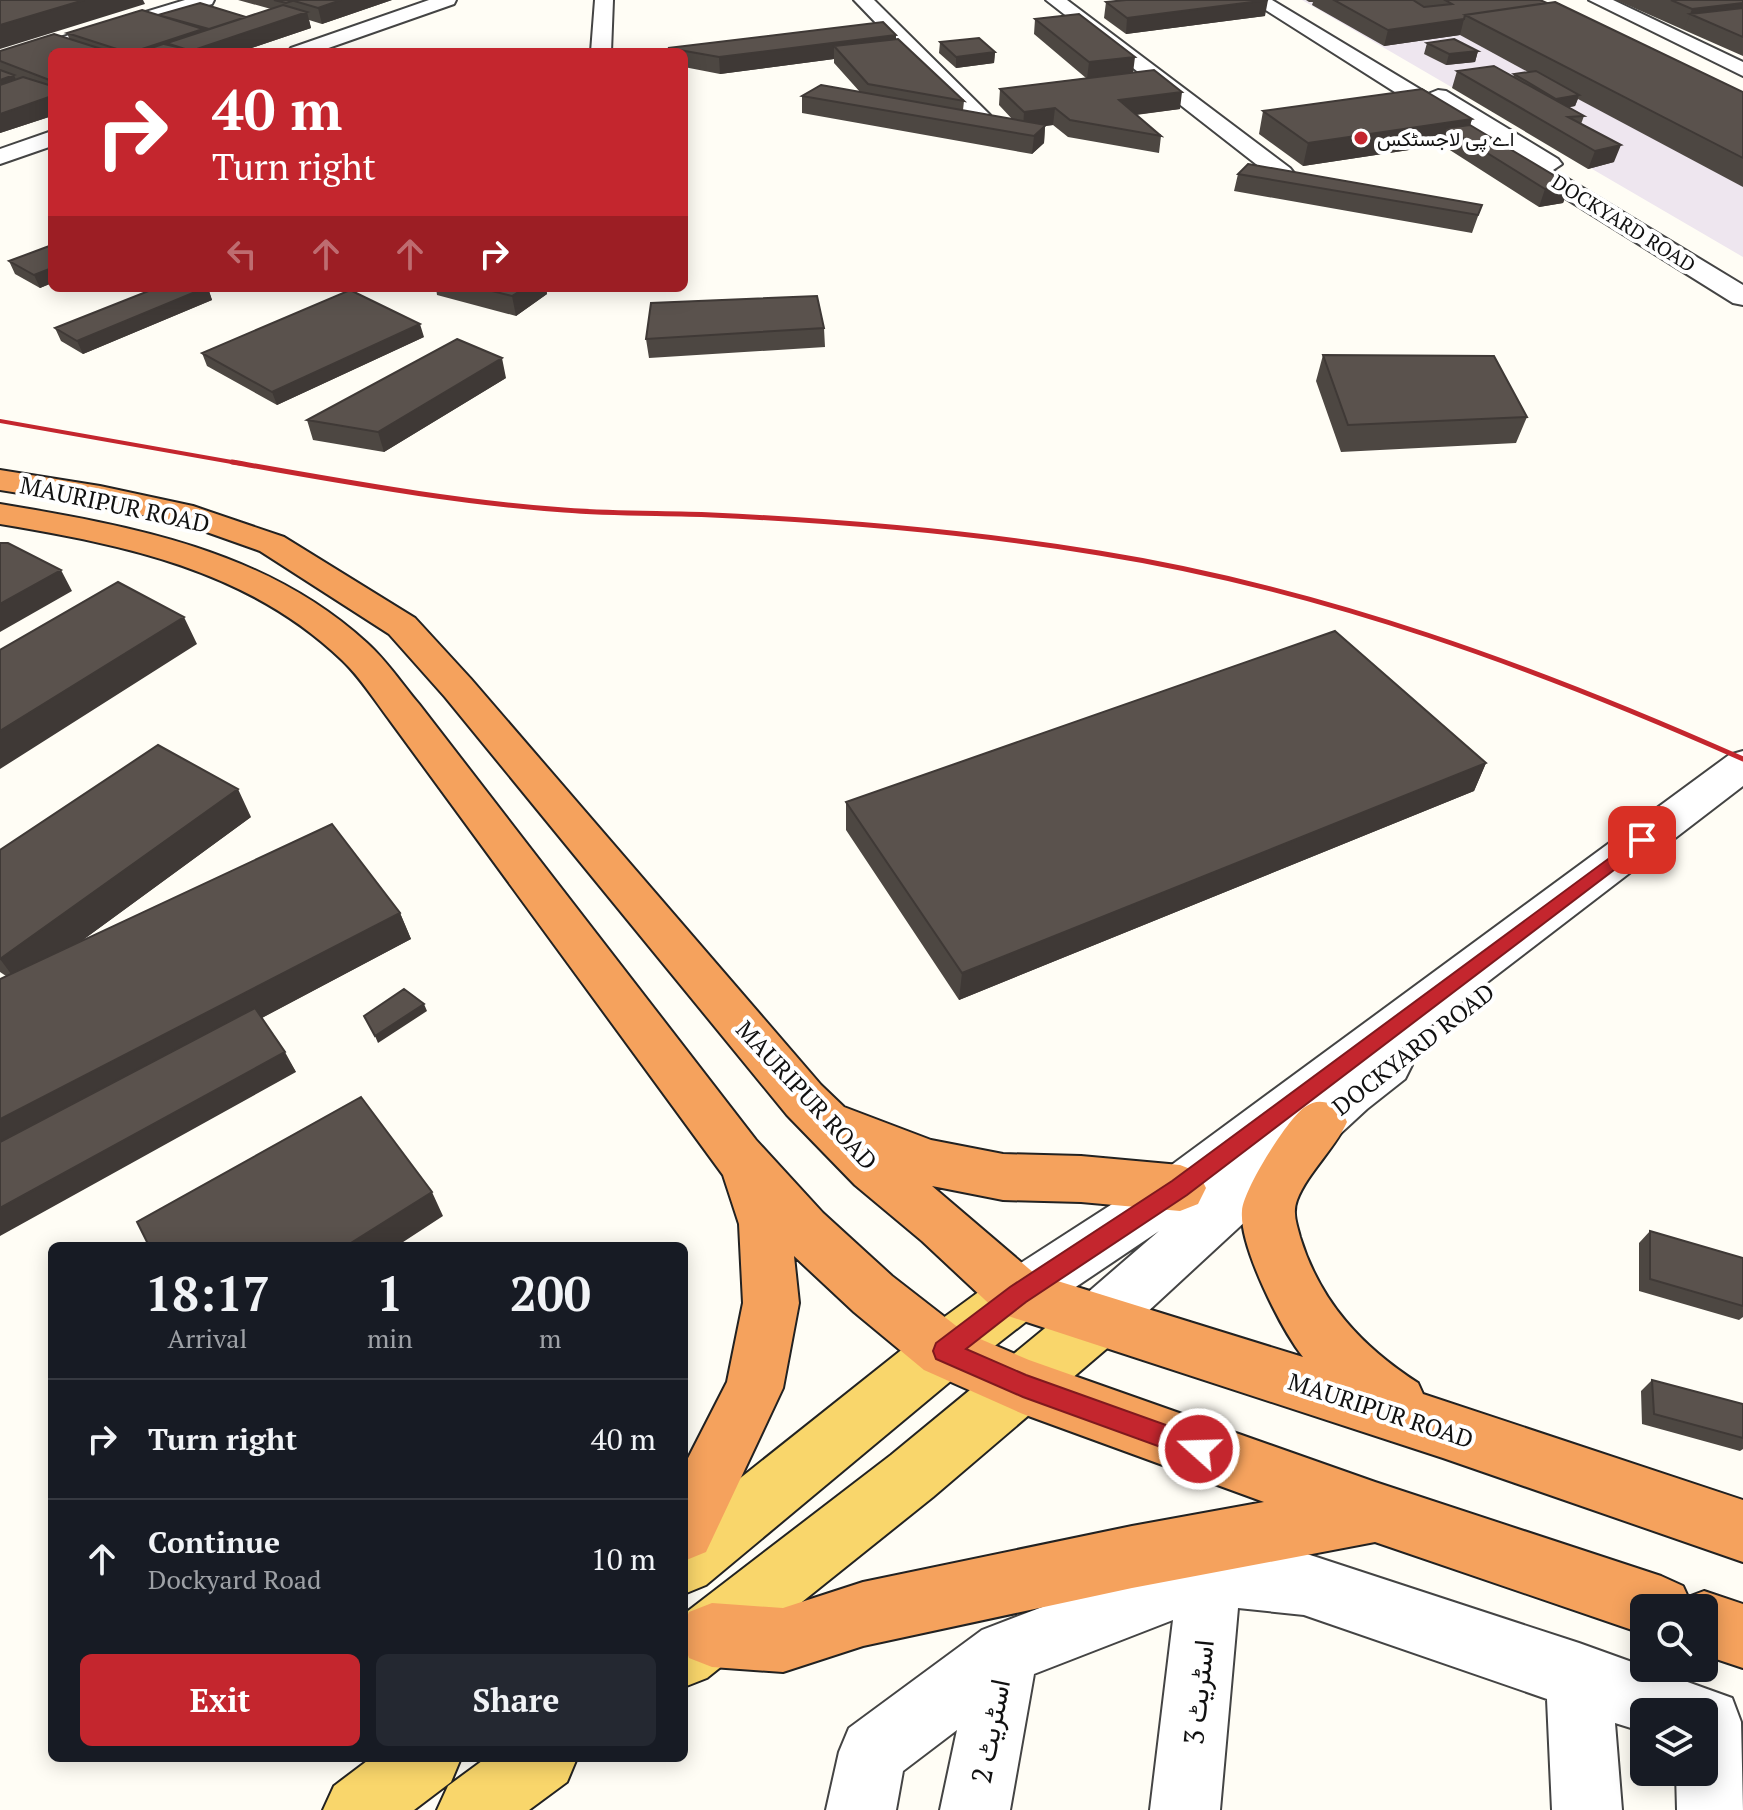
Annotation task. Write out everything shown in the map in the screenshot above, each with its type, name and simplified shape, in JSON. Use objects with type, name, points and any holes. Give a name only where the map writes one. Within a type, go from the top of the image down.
[{"type":"highway","name":"MAURIPUR ROAD","points":[[0,480],[100,496],[193,516],[272,544],[402,626],[798,1092],[873,1169],[941,1224],[1018,1295],[1443,1429],[1743,1531]]},
{"type":"highway","name":"MAURIPUR ROAD","points":[[0,514],[159,543],[230,569],[298,606],[354,652],[405,713],[733,1148],[804,1230],[873,1294],[944,1351],[1023,1386],[1375,1512],[1630,1598]]},
{"type":"highway","points":[[798,1092],[857,1135],[927,1162],[1003,1177],[1081,1179],[1180,1188]]},
{"type":"highway","points":[[1329,1100],[1292,1161],[1268,1210],[1281,1271],[1317,1332],[1373,1388],[1443,1429]]},
{"type":"highway","points":[[688,1522],[754,1388],[771,1303],[765,1224],[733,1148]]},
{"type":"highway","points":[[698,1645],[783,1640],[863,1614],[1132,1557],[1375,1512]]},
{"type":"highway","points":[[1718,1628],[1743,1636]]},
{"type":"main road","points":[[688,1560],[944,1351],[1018,1295]]},
{"type":"main road","points":[[698,1645],[1023,1386],[1098,1320]]},
{"type":"main road","points":[[358,1810],[422,1762]]},
{"type":"main road","points":[[472,1810],[538,1762]]},
{"type":"street","points":[[49,48],[205,0]]},
{"type":"street","points":[[291,48],[429,0]]},
{"type":"street","points":[[309,48],[447,0]]},
{"type":"street","points":[[601,48],[604,0]]},
{"type":"street","points":[[863,0],[982,120]]},
{"type":"street","points":[[1055,0],[1282,173]]},
{"type":"street","name":"DOCKYARD ROAD","points":[[1259,0],[1743,280]]},
{"type":"street","name":"DOCKYARD ROAD","points":[[1283,0],[1407,84],[1743,297]]},
{"type":"street","points":[[1598,0],[1743,70]]},
{"type":"street","points":[[0,63],[48,48]]},
{"type":"street","points":[[0,149],[48,132]]},
{"type":"street","points":[[0,157],[48,139]]},
{"type":"street","name":"DOCKYARD ROAD","points":[[1098,1320],[1329,1100],[1743,765]]},
{"type":"street","name":"DOCKYARD ROAD","points":[[1018,1295],[1180,1188],[1329,1100],[1743,797]]},
{"type":"street","points":[[867,1781],[1005,1653],[1210,1574],[1304,1584],[1641,1698]]},
{"type":"street","name":"اسٹریٹ 3","points":[[1185,1810],[1210,1574]]},
{"type":"street","name":"اسٹریٹ 2","points":[[975,1810],[1005,1653]]},
{"type":"street","points":[[1579,1676],[1587,1810]]},
{"type":"street","points":[[1711,1786],[1712,1810]]},
{"type":"shaded area","points":[[1302,0],[1525,0],[1743,106],[1743,257]]},
{"type":"building","points":[[0,0],[84,0],[0,25]]},
{"type":"building","points":[[291,0],[341,0],[318,8]]},
{"type":"building","points":[[1268,0],[1127,18],[1106,2]]},
{"type":"building","points":[[1334,0],[1413,0],[1424,7],[1452,4],[1445,0],[1540,0],[1547,3],[1388,30]]},
{"type":"building","points":[[1671,0],[1743,0],[1743,3],[1692,9]]},
{"type":"building","points":[[1555,2],[1743,92],[1743,158],[1465,15]]},
{"type":"building","points":[[200,3],[246,17],[209,29],[158,15]]},
{"type":"building","points":[[283,5],[307,12],[200,48],[164,44]]},
{"type":"building","points":[[1743,8],[1743,37],[1690,14]]},
{"type":"building","points":[[142,10],[203,29],[145,48],[114,48],[67,33]]},
{"type":"building","points":[[1079,14],[1135,57],[1089,62],[1035,19]]},
{"type":"building","points":[[883,22],[896,35],[719,57],[688,52],[688,48],[668,48]]},
{"type":"building","points":[[54,34],[98,48],[48,48],[48,79],[0,61],[0,51]]},
{"type":"building","points":[[979,38],[995,52],[956,57],[940,42]]},
{"type":"building","points":[[898,39],[964,101],[868,84],[834,46]]},
{"type":"building","points":[[1454,39],[1478,51],[1449,54],[1427,43]]},
{"type":"building","points":[[166,43],[182,48],[151,48]]},
{"type":"building","points":[[1494,66],[1584,116],[1568,117],[1621,145],[1595,151],[1457,71]]},
{"type":"building","points":[[0,70],[14,75],[0,80]]},
{"type":"building","points":[[1154,70],[1182,92],[1119,100],[1161,136],[1070,120],[1055,108],[1024,112],[1000,89]]},
{"type":"building","points":[[1536,71],[1579,95],[1556,99],[1514,74]]},
{"type":"building","points":[[23,77],[48,85],[48,97],[0,114],[0,85]]},
{"type":"building","points":[[821,85],[1046,125],[1034,136],[802,96]]},
{"type":"building","points":[[1422,89],[1472,119],[1308,143],[1263,111]]},
{"type":"building","points":[[1470,125],[1570,185],[1545,189],[1447,128]]},
{"type":"building","points":[[1248,164],[1482,205],[1478,215],[1238,174]]},
{"type":"building","points":[[48,246],[48,270],[34,275],[9,261]]},
{"type":"building","points":[[146,292],[195,292],[77,341],[55,328]]},
{"type":"building","points":[[345,292],[354,292],[420,324],[272,392],[202,353]]},
{"type":"building","points":[[496,292],[518,292],[512,296]]},
{"type":"building","points":[[817,296],[824,328],[646,339],[651,303]]},
{"type":"building","points":[[457,339],[502,358],[378,432],[307,420]]},
{"type":"building","points":[[1323,355],[1494,356],[1527,417],[1348,425]]},
{"type":"building","points":[[0,543],[8,543],[61,570],[0,604]]},
{"type":"building","points":[[118,582],[184,617],[0,731],[0,650]]},
{"type":"building","points":[[1335,631],[1486,763],[962,973],[846,802]]},
{"type":"building","points":[[158,745],[238,789],[0,959],[0,850]]},
{"type":"building","points":[[332,824],[400,913],[0,1119],[0,979]]},
{"type":"building","points":[[404,989],[424,1004],[375,1036],[364,1016]]},
{"type":"building","points":[[255,1008],[285,1052],[0,1208],[0,1142]]},
{"type":"building","points":[[361,1097],[432,1192],[352,1242],[147,1242],[137,1222]]},
{"type":"building","points":[[1650,1231],[1743,1258],[1743,1306],[1650,1279]]},
{"type":"building","points":[[1652,1380],[1743,1404],[1743,1438],[1654,1414]]},
{"type":"railway","points":[[0,421],[243,464]]},
{"type":"railway","points":[[232,462],[480,502],[582,511],[760,517],[906,528],[1003,539],[1182,568],[1265,587],[1427,635],[1587,693],[1743,759]]},
{"type":"place","name":"اے پی لاجسٹکس","points":[[1361,138]]},
{"type":"route","points":[[1199,1449],[1023,1386],[944,1351],[1018,1295],[1180,1188],[1642,840]]}]
